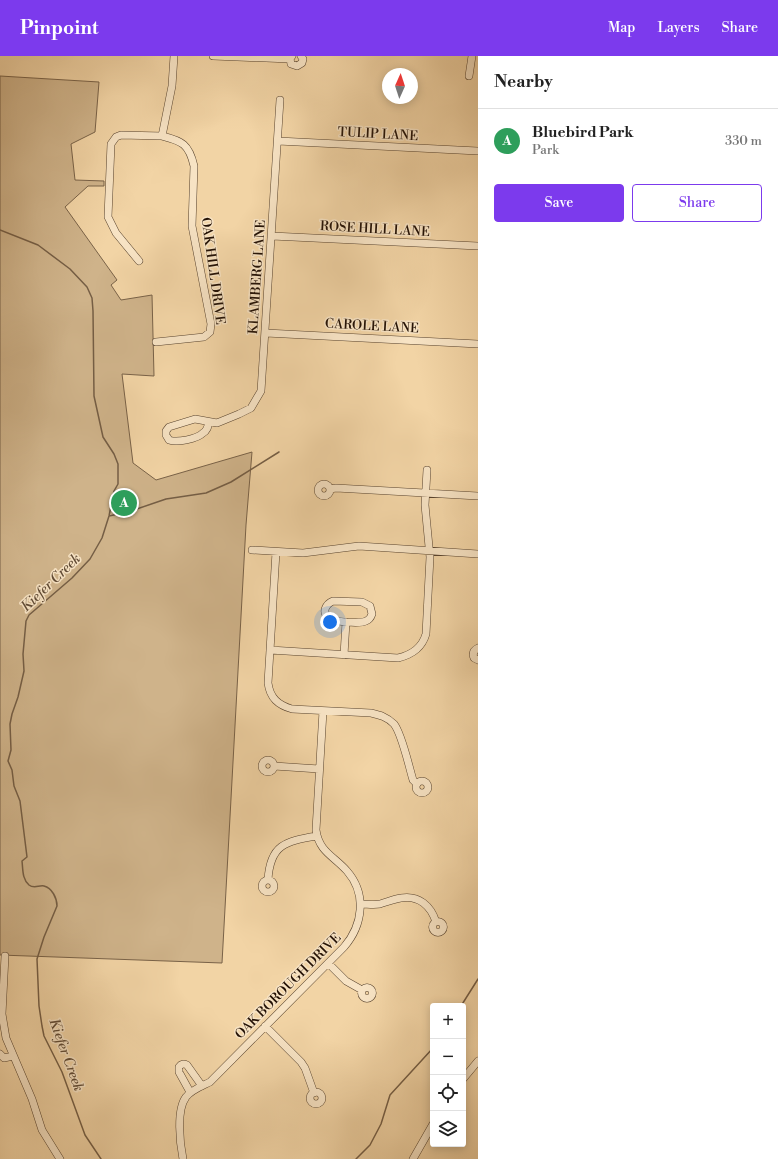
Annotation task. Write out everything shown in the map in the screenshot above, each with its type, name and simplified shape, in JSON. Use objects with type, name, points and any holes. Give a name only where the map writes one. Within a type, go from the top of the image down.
[{"type":"street","points":[[139,261],[116,232],[108,217],[111,144],[116,137],[121,135],[162,136],[172,86],[174,56]]},
{"type":"street","points":[[213,56],[291,58],[293,65],[299,66],[303,61],[301,56]]},
{"type":"street","points":[[469,76],[472,56]]},
{"type":"street","name":"KLAMBERG LANE","points":[[209,422],[207,429],[202,435],[180,441],[169,440],[166,435],[166,431],[169,427],[195,419],[217,423],[251,408],[258,399],[262,387],[266,333],[280,100]]},
{"type":"street","name":"OAK HILL DRIVE","points":[[156,342],[204,337],[210,332],[211,324],[192,226],[194,166],[192,157],[183,143],[162,136]]},
{"type":"street","name":"TULIP LANE","points":[[278,141],[478,151]]},
{"type":"street","name":"ROSE HILL LANE","points":[[272,236],[478,246]]},
{"type":"street","name":"CAROLE LANE","points":[[266,333],[478,344]]},
{"type":"street","points":[[270,650],[398,658],[411,653],[421,645],[426,634],[430,551],[425,505],[427,470]]},
{"type":"street","points":[[330,489],[336,488],[478,496]]},
{"type":"street","points":[[252,550],[312,552],[359,546],[478,554]]},
{"type":"street","points":[[276,552],[268,683],[271,695],[284,707],[292,709],[371,713],[388,719],[398,730],[413,780],[417,784]]},
{"type":"street","points":[[333,601],[349,601],[362,602],[370,606],[372,613],[368,620],[364,622],[346,622],[329,618],[325,613],[327,604],[333,601]]},
{"type":"street","points":[[344,655],[346,622]]},
{"type":"street","points":[[478,648],[473,654],[474,658],[478,660]]},
{"type":"street","points":[[268,880],[268,869],[272,858],[279,848],[295,840],[317,836],[316,830],[323,711]]},
{"type":"street","points":[[274,766],[319,769]]},
{"type":"street","name":"OAK BOROUGH DRIVE","points":[[190,1092],[210,1082],[328,963],[351,939],[355,931],[361,904],[352,877],[347,870],[322,847],[317,836]]},
{"type":"street","points":[[361,904],[378,904],[401,898],[414,898],[426,904],[434,913],[436,922]]},
{"type":"street","points":[[5,956],[2,1014],[8,1044],[32,1099],[42,1130],[60,1159]]},
{"type":"street","points":[[328,963],[346,981],[362,990]]},
{"type":"street","points":[[265,1026],[301,1062],[305,1068],[314,1092]]},
{"type":"street","points":[[0,1051],[1,1048],[8,1044]]},
{"type":"street","points":[[0,1054],[4,1058],[13,1056]]},
{"type":"street","points":[[466,1075],[478,1061]]},
{"type":"street","points":[[183,1159],[180,1114],[182,1103],[190,1092],[179,1072],[179,1067],[181,1064],[188,1065],[202,1086]]},
{"type":"street","points":[[413,1159],[430,1129]]},
{"type":"shaded area","points":[[0,76],[99,82],[95,132],[71,144],[75,180],[104,181],[104,186],[88,186],[65,207],[117,280],[111,285],[121,300],[152,295],[154,376],[122,374],[133,463],[156,480],[252,452],[246,525],[222,963],[0,955]]},
{"type":"waterway","name":"Kiefer Creek","points":[[0,230],[38,245],[70,269],[87,287],[92,298],[93,311],[94,396],[103,437],[114,454],[118,464],[118,484],[114,491],[109,516],[102,538],[90,559],[72,578],[29,615],[26,621],[23,654],[24,671],[10,724],[11,750],[8,761],[12,770],[14,786],[20,801],[27,857],[22,861],[24,877],[27,883],[31,886],[47,887],[54,894],[57,903],[37,959],[39,1006],[44,1036],[62,1072],[85,1135],[101,1159]]},
{"type":"waterway","points":[[109,516],[128,512],[166,499],[206,493],[231,482],[279,452]]},
{"type":"waterway","points":[[463,1003],[478,979]]},
{"type":"waterway","points":[[356,1159],[370,1145],[381,1124],[390,1095],[430,1051]]},
{"type":"place","name":"Bluebird Park","points":[[124,503]]}]
